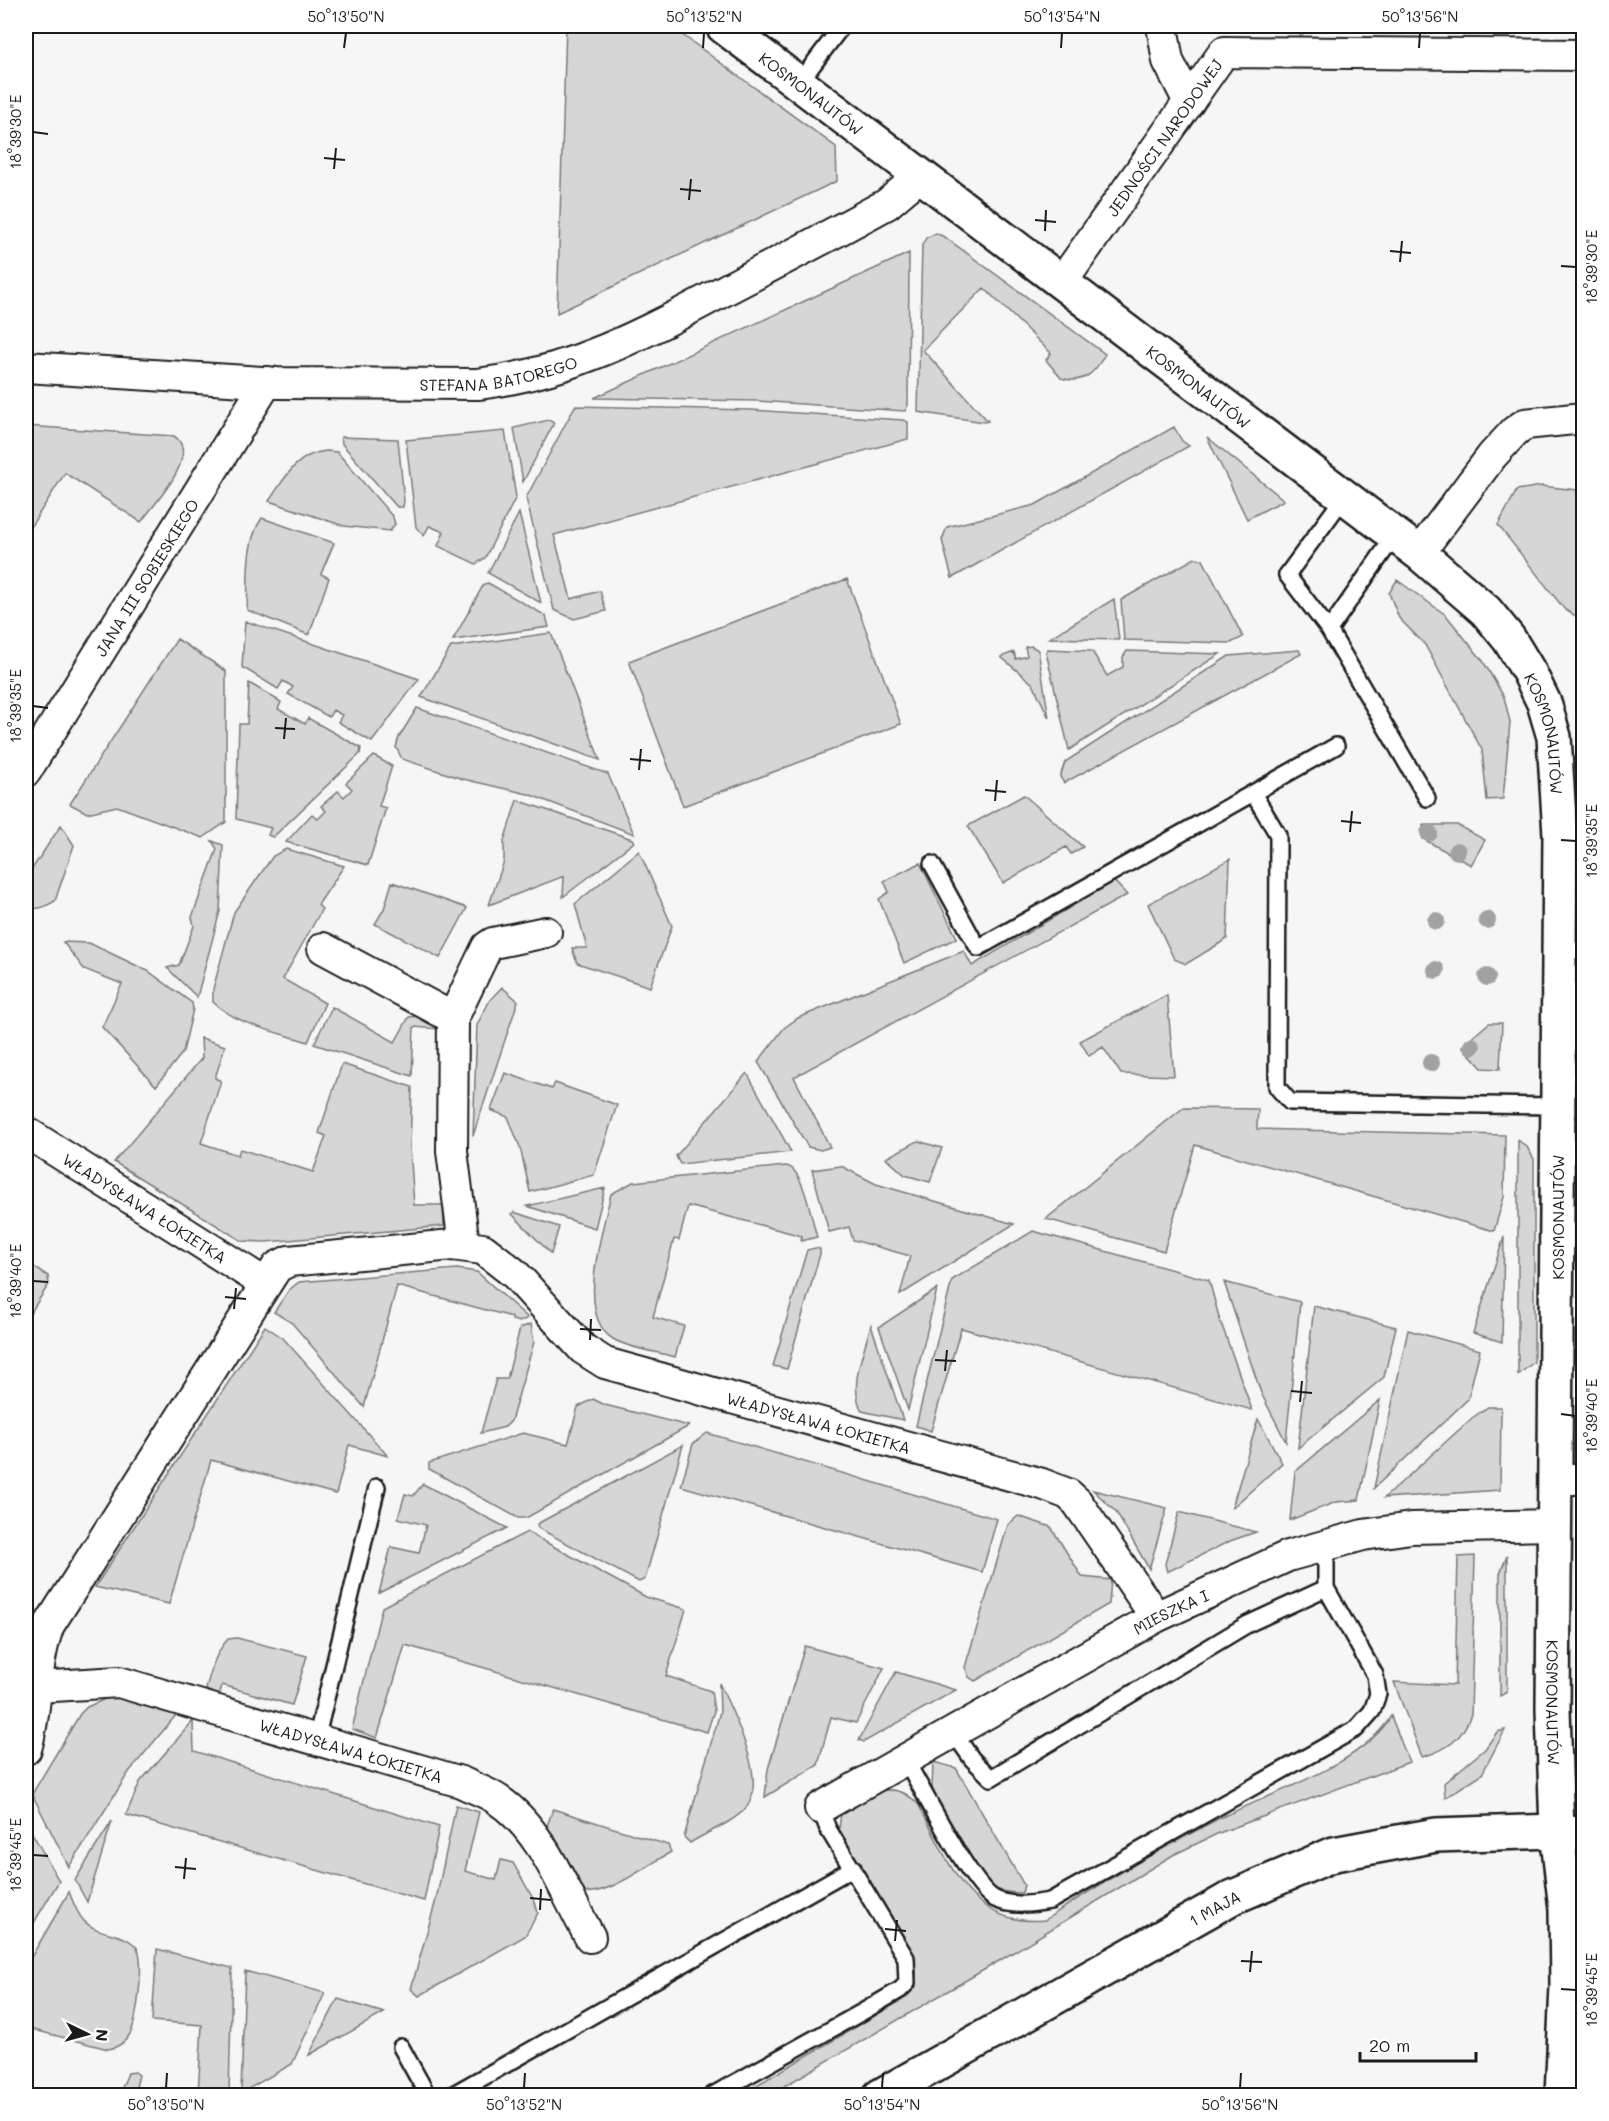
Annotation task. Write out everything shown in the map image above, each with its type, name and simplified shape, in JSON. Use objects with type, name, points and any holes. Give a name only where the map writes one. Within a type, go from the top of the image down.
[{"type":"street","name":"KOSMONAUTÓW","points":[[723,26],[1407,544],[1486,611],[1509,639],[1544,703],[1554,737],[1558,770],[1572,951],[1557,1106],[1570,1479],[1556,1525],[1553,1709],[1570,1833],[1566,1909],[1567,1986],[1563,2096]]},
{"type":"street","points":[[1162,26],[1168,61],[1189,102]]},
{"type":"street","name":"JEDNOŚCI NARODOWEJ","points":[[1062,282],[1224,51],[1584,55]]},
{"type":"street","name":"STEFANA BATOREGO","points":[[26,367],[267,382],[478,384],[552,370],[604,352],[677,316],[887,204],[921,175]]},
{"type":"street","name":"JANA III SOBIESKIEGO","points":[[26,771],[267,382]]},
{"type":"street","points":[[1407,544],[1515,431],[1525,424],[1584,418]]},
{"type":"street","points":[[464,1245],[452,1151],[453,1018],[487,947],[493,943],[546,932]]},
{"type":"street","points":[[323,948],[453,1018]]},
{"type":"street","name":"WŁADYSŁAWA ŁOKIETKA","points":[[26,1132],[266,1284]]},
{"type":"street","name":"WŁADYSŁAWA ŁOKIETKA","points":[[26,1749],[35,1712],[39,1662],[49,1625],[266,1284],[278,1267],[289,1261],[464,1245],[493,1255],[583,1349],[606,1363],[1030,1481],[1068,1494],[1084,1512],[1156,1617]]},
{"type":"street","name":"MIESZKA I","points":[[820,1808],[1156,1617],[1288,1556],[1326,1543],[1411,1528],[1556,1525]]},
{"type":"street","name":"WŁADYSŁAWA ŁOKIETKA","points":[[37,1687],[119,1682],[460,1782],[497,1799],[515,1813],[539,1843],[590,1938]]},
{"type":"street","name":"1 MAJA","points":[[880,2096],[1231,1898],[1334,1854],[1436,1835],[1570,1833]]},
{"type":"lane","points":[[799,82],[842,26]]},
{"type":"lane","points":[[1344,497],[1287,575],[1329,630],[1427,798]]},
{"type":"lane","points":[[1329,630],[1407,544]]},
{"type":"lane","points":[[932,864],[978,948],[1335,746]]},
{"type":"lane","points":[[1253,793],[1278,835],[1277,1087],[1290,1102],[1557,1106]]},
{"type":"lane","points":[[316,1740],[377,1487]]},
{"type":"lane","points":[[905,1759],[975,1881],[995,1899],[1026,1905],[1050,1901],[1356,1729],[1372,1711],[1378,1694],[1375,1675],[1326,1588],[1326,1543]]},
{"type":"lane","points":[[954,1732],[972,1759],[991,1778],[1248,1624],[1326,1588]]},
{"type":"lane","points":[[711,2096],[864,2012],[907,1983],[906,1958],[828,1829],[820,1808]]},
{"type":"lane","points":[[450,2096],[853,1868]]},
{"type":"lane","points":[[401,2047],[428,2096]]},
{"type":"shaded area","points":[[566,26],[670,26],[836,147],[837,181],[557,313]]},
{"type":"shaded area","points":[[936,233],[1105,354],[1097,367],[1087,376],[1076,380],[1061,378],[1046,360],[1051,353],[984,288],[923,350],[988,421],[918,412],[922,245],[926,238]]},
{"type":"shaded area","points":[[909,253],[908,405],[905,411],[757,401],[594,398]]},
{"type":"shaded area","points":[[575,406],[751,410],[903,420],[908,422],[908,439],[554,535],[571,599],[600,591],[606,611],[574,619],[554,610],[526,498]]},
{"type":"shaded area","points":[[549,420],[554,423],[523,482],[514,428]]},
{"type":"shaded area","points":[[26,426],[174,436],[181,444],[182,454],[173,479],[141,522],[65,473],[26,534]]},
{"type":"shaded area","points":[[1174,427],[1182,441],[1189,446],[952,578],[942,540],[947,527],[1035,505]]},
{"type":"shaded area","points":[[505,431],[516,497],[485,558],[476,564],[438,546],[444,532],[429,526],[424,536],[416,527],[406,440]]},
{"type":"shaded area","points":[[341,437],[398,439],[403,507],[397,507],[342,444]]},
{"type":"shaded area","points":[[1207,437],[1284,500],[1247,519]]},
{"type":"shaded area","points":[[326,451],[337,452],[393,517],[395,524],[390,531],[344,526],[269,501],[292,468],[307,457]]},
{"type":"shaded area","points":[[1541,486],[1577,490],[1583,620],[1565,610],[1498,525],[1517,490]]},
{"type":"shaded area","points":[[519,513],[541,603],[488,573]]},
{"type":"shaded area","points":[[262,518],[334,543],[321,574],[329,578],[309,635],[247,610],[250,551],[256,528]]},
{"type":"shaded area","points":[[1195,558],[1203,560],[1243,637],[1231,643],[1124,640],[1121,600]]},
{"type":"shaded area","points":[[847,579],[901,724],[683,806],[629,661]]},
{"type":"shaded area","points":[[1397,580],[1446,615],[1483,661],[1504,697],[1510,722],[1503,799],[1487,800],[1482,750],[1425,645],[1399,618],[1389,593]]},
{"type":"shaded area","points":[[488,583],[546,616],[549,627],[453,640],[484,584]]},
{"type":"shaded area","points":[[1114,599],[1119,640],[1049,638]]},
{"type":"shaded area","points":[[245,621],[419,679],[372,742],[338,722],[342,715],[333,710],[329,717],[288,694],[293,687],[283,681],[278,689],[242,667]]},
{"type":"shaded area","points":[[551,633],[600,760],[421,697],[451,647]]},
{"type":"shaded area","points":[[177,639],[226,671],[226,822],[203,838],[117,806],[87,813],[70,804]]},
{"type":"shaded area","points":[[1031,646],[1038,650],[1049,718],[1033,684],[1001,657],[1014,652],[1016,659],[1027,656],[1025,647]]},
{"type":"shaded area","points":[[1048,649],[1092,651],[1107,676],[1123,667],[1123,657],[1127,651],[1220,654],[1069,750],[1046,652]]},
{"type":"shaded area","points":[[1299,650],[1301,654],[1064,783],[1060,777],[1065,762],[1229,656]]},
{"type":"shaded area","points":[[249,683],[281,702],[278,709],[305,724],[308,718],[361,748],[360,754],[273,837],[268,835],[271,828],[236,819],[239,724],[247,724]]},
{"type":"shaded area","points":[[417,708],[608,774],[634,834],[528,794],[463,779],[402,759],[396,747],[399,737]]},
{"type":"shaded area","points":[[374,756],[392,766],[379,806],[386,808],[368,865],[286,842],[312,814],[318,819],[326,811],[321,806],[338,791],[344,797],[352,789],[346,783]]},
{"type":"shaded area","points":[[1024,795],[1083,847],[1071,854],[1066,847],[1003,883],[968,826]]},
{"type":"shaded area","points":[[517,800],[632,839],[634,842],[563,897],[564,876],[489,905],[504,861],[504,841]]},
{"type":"shaded area","points":[[61,825],[74,845],[55,901],[44,907],[34,908],[26,904],[26,878]]},
{"type":"shaded area","points":[[1423,825],[1457,825],[1485,840],[1471,865],[1423,839]]},
{"type":"shaded area","points":[[212,841],[223,845],[220,911],[197,997],[167,968],[179,965],[194,926],[192,917],[217,849]]},
{"type":"shaded area","points":[[286,849],[344,866],[318,905],[322,909],[283,979],[325,1003],[308,1042],[245,1022],[213,1002],[213,989],[234,912],[273,856]]},
{"type":"shaded area","points":[[639,851],[672,926],[650,987],[577,963],[572,948],[587,948],[575,904]]},
{"type":"shaded area","points":[[1230,859],[1227,939],[1186,964],[1174,959],[1148,904]]},
{"type":"shaded area","points":[[920,863],[957,938],[904,963],[879,899],[889,892],[884,881]]},
{"type":"shaded area","points":[[1114,881],[1127,895],[794,1077],[830,1147],[821,1150],[808,1147],[758,1062],[784,1028],[798,1018],[964,951],[972,966]]},
{"type":"shaded area","points":[[392,882],[467,908],[440,958],[375,924],[384,909]]},
{"type":"shaded area","points":[[63,942],[89,943],[148,971],[192,1003],[193,1009],[183,1052],[156,1086],[102,1027],[122,984],[84,969]]},
{"type":"shaded area","points":[[502,987],[518,1001],[473,1136],[477,1025],[490,1000]]},
{"type":"shaded area","points":[[1167,995],[1174,1076],[1121,1074],[1103,1047],[1089,1056],[1080,1041]]},
{"type":"shaded area","points":[[332,1007],[395,1042],[409,1017],[420,1016],[437,1022],[439,1029],[414,1027],[412,1076],[314,1044]]},
{"type":"shaded area","points":[[1489,1023],[1502,1023],[1500,1069],[1482,1068],[1462,1046]]},
{"type":"shaded area","points":[[201,1038],[225,1046],[215,1078],[221,1081],[201,1143],[238,1155],[240,1149],[313,1172],[326,1136],[319,1133],[342,1064],[412,1087],[410,1147],[414,1205],[443,1205],[444,1226],[266,1242],[242,1241],[114,1162],[202,1058]]},
{"type":"shaded area","points":[[505,1073],[552,1089],[555,1083],[617,1105],[594,1175],[530,1192],[520,1147],[508,1117],[491,1110]]},
{"type":"shaded area","points":[[747,1073],[791,1152],[680,1164],[676,1156]]},
{"type":"shaded area","points":[[1183,1108],[1258,1109],[1257,1129],[1505,1135],[1504,1197],[1494,1231],[1195,1145],[1164,1251],[1046,1219]]},
{"type":"shaded area","points":[[1518,1140],[1527,1147],[1534,1159],[1534,1362],[1518,1375]]},
{"type":"shaded area","points":[[918,1141],[942,1148],[930,1182],[905,1175],[886,1158]]},
{"type":"shaded area","points":[[786,1166],[792,1169],[802,1185],[817,1237],[801,1241],[802,1236],[688,1206],[679,1240],[674,1239],[653,1317],[684,1326],[675,1357],[619,1342],[602,1328],[596,1312],[595,1271],[611,1194],[633,1182]]},
{"type":"shaded area","points":[[841,1166],[876,1184],[1014,1224],[900,1295],[910,1256],[853,1240],[849,1227],[829,1232],[812,1170]]},
{"type":"shaded area","points":[[605,1188],[595,1228],[527,1206]]},
{"type":"shaded area","points":[[514,1212],[559,1227],[551,1254],[512,1214]]},
{"type":"shaded area","points":[[1033,1231],[1209,1280],[1219,1317],[1252,1410],[961,1328],[931,1431],[916,1426],[952,1280]]},
{"type":"shaded area","points":[[1504,1237],[1502,1342],[1473,1333]]},
{"type":"shaded area","points":[[820,1249],[820,1254],[787,1369],[773,1366],[807,1250]]},
{"type":"shaded area","points":[[26,1262],[48,1276],[49,1284],[26,1320]]},
{"type":"shaded area","points":[[457,1269],[477,1272],[528,1318],[519,1322],[512,1320],[512,1317],[397,1286],[364,1407],[292,1323],[274,1312],[289,1290],[299,1282]]},
{"type":"shaded area","points":[[1224,1282],[1300,1302],[1286,1442],[1261,1393]]},
{"type":"shaded area","points":[[937,1289],[908,1410],[879,1327]]},
{"type":"shaded area","points":[[1314,1306],[1396,1327],[1384,1377],[1298,1448]]},
{"type":"shaded area","points":[[531,1324],[534,1342],[511,1421],[505,1427],[481,1433],[496,1379],[507,1379],[520,1328]]},
{"type":"shaded area","points":[[871,1325],[903,1420],[862,1411],[858,1401],[857,1379]]},
{"type":"shaded area","points":[[265,1326],[283,1338],[388,1456],[349,1445],[336,1494],[211,1460],[169,1604],[95,1587]]},
{"type":"shaded area","points":[[1408,1330],[1480,1350],[1468,1399],[1374,1488]]},
{"type":"shaded area","points":[[593,1399],[605,1405],[689,1426],[526,1518],[518,1518],[429,1469],[429,1463],[523,1433],[568,1444],[578,1407]]},
{"type":"shaded area","points":[[1380,1400],[1359,1500],[1336,1502],[1290,1520],[1295,1472]]},
{"type":"shaded area","points":[[1488,1407],[1501,1407],[1500,1490],[1384,1498],[1472,1418]]},
{"type":"shaded area","points":[[1258,1419],[1282,1463],[1232,1508],[1235,1497]]},
{"type":"shaded area","points":[[707,1433],[997,1519],[982,1572],[681,1486],[693,1444]]},
{"type":"shaded area","points":[[683,1445],[645,1579],[639,1582],[538,1528],[537,1524]]},
{"type":"shaded area","points":[[423,1484],[507,1528],[379,1593],[391,1547],[419,1553],[426,1525],[398,1518],[405,1494],[413,1496]]},
{"type":"shaded area","points":[[1093,1490],[1167,1508],[1149,1569],[1116,1512]]},
{"type":"shaded area","points":[[1179,1512],[1256,1532],[1230,1541],[1167,1572],[1165,1564]]},
{"type":"shaded area","points":[[1018,1516],[1051,1527],[1082,1577],[1111,1580],[1109,1604],[975,1681],[969,1677],[965,1667],[1008,1525]]},
{"type":"shaded area","points":[[527,1532],[646,1597],[686,1609],[666,1676],[711,1691],[714,1711],[707,1732],[405,1645],[377,1738],[352,1729],[382,1607]]},
{"type":"shaded area","points":[[1507,1555],[1507,1692],[1500,1696],[1500,1574]]},
{"type":"shaded area","points":[[1475,1556],[1471,1714],[1459,1737],[1439,1751],[1422,1757],[1394,1682],[1455,1685],[1458,1557]]},
{"type":"shaded area","points":[[237,1638],[307,1656],[292,1705],[222,1685],[217,1705],[206,1689],[210,1675],[224,1644],[228,1639]]},
{"type":"shaded area","points":[[805,1646],[884,1668],[856,1723],[831,1717],[818,1765],[765,1797],[768,1769]]},
{"type":"shaded area","points":[[896,1672],[956,1690],[864,1742],[859,1740]]},
{"type":"shaded area","points":[[719,1683],[740,1728],[746,1747],[751,1765],[752,1797],[740,1814],[690,1843],[684,1837],[720,1712]]},
{"type":"shaded area","points":[[114,1695],[177,1714],[129,1772],[69,1867],[32,1794],[80,1714],[87,1707]]},
{"type":"shaded area","points":[[1391,1716],[1409,1762],[1219,1833],[1173,1855],[994,1964],[769,2095],[738,2096],[904,1999],[913,1986],[916,1969],[909,1948],[839,1829],[841,1813],[870,1795],[888,1790],[898,1791],[908,1795],[918,1804],[952,1867],[964,1886],[979,1902],[997,1913],[1019,1920],[1045,1920],[1149,1856],[1193,1832],[1336,1765],[1377,1734]]},
{"type":"shaded area","points":[[193,1721],[194,1751],[439,1827],[424,1901],[126,1815],[140,1782]]},
{"type":"shaded area","points":[[1505,1730],[1482,1774],[1445,1798],[1444,1783],[1485,1749],[1497,1732]]},
{"type":"shaded area","points":[[933,1762],[956,1768],[1024,1885],[1022,1893],[1000,1890],[981,1879],[932,1790]]},
{"type":"shaded area","points":[[456,1805],[479,1812],[465,1871],[496,1880],[501,1860],[513,1863],[535,1902],[538,1913],[525,1936],[419,1996],[411,1989],[436,1900]]},
{"type":"shaded area","points":[[553,1809],[668,1845],[671,1852],[613,1886],[589,1893],[578,1892],[545,1832]]},
{"type":"shaded area","points":[[112,1821],[87,1902],[75,1880]]},
{"type":"shaded area","points":[[26,1822],[59,1881],[26,1936]]},
{"type":"shaded area","points":[[69,1892],[84,1921],[96,1929],[126,1939],[137,1948],[139,1955],[139,1991],[133,2027],[126,2040],[108,2049],[26,2028],[26,1966]]},
{"type":"shaded area","points":[[157,1949],[232,1968],[229,2095],[198,2095],[202,2025],[152,2021]]},
{"type":"shaded area","points":[[245,1971],[325,1993],[292,2064],[241,2093]]},
{"type":"shaded area","points":[[338,1999],[384,2013],[309,2055]]},
{"type":"shaded area","points":[[135,2072],[139,2075],[134,2095],[119,2095],[128,2073]]}]
